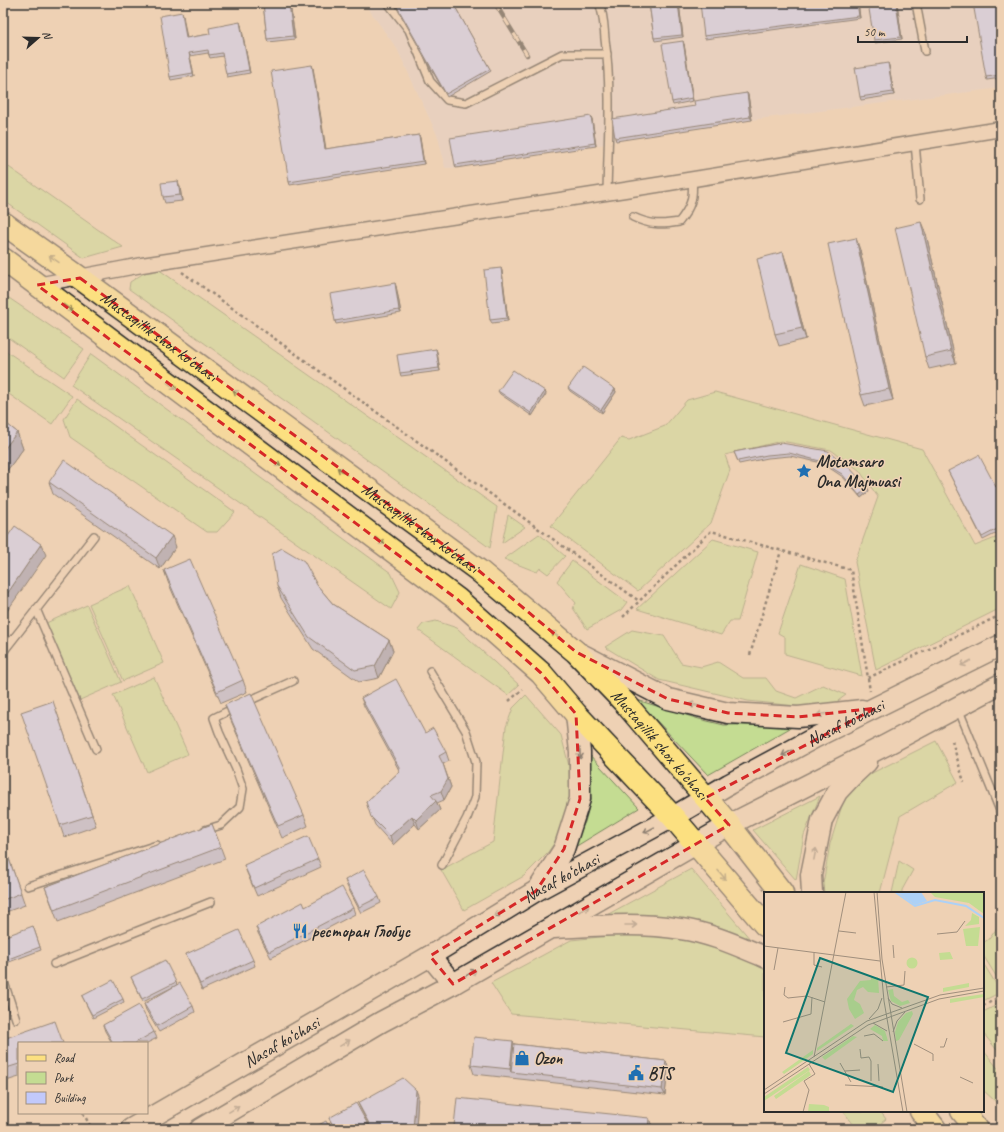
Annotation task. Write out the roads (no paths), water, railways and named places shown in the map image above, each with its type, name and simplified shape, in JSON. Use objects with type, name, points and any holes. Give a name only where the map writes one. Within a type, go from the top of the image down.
[{"type":"main road","name":"Mustaqillik shox ko'chasi","points":[[5,229],[80,278],[478,570],[576,652],[626,704],[729,826],[781,892]]},
{"type":"main road","name":"Mustaqillik shox ko'chasi","points":[[3,259],[457,599],[541,674],[576,714],[673,817],[764,924]]},
{"type":"main road","name":"Nasaf ko‘chasi","points":[[131,1129],[430,956],[536,891],[816,737],[873,700],[1001,646]]},
{"type":"main road","points":[[576,652],[668,699],[728,713],[798,717],[873,700]]},
{"type":"main road","name":"Nasaf ko‘chasi","points":[[200,1129],[381,1022],[453,984],[729,826],[1001,684]]},
{"type":"main road","points":[[536,891],[564,849],[580,799],[580,752],[576,714]]},
{"type":"main road","points":[[812,892],[811,875],[822,820],[837,792],[886,745]]},
{"type":"main road","points":[[550,928],[614,925],[666,926],[725,941],[764,957]]},
{"type":"main road","points":[[430,956],[453,984]]},
{"type":"main road","points":[[922,1112],[935,1129]]},
{"type":"main road","points":[[963,1112],[977,1129]]},
{"type":"street","points":[[37,285],[167,262],[1001,129]]},
{"type":"lane","points":[[388,3],[409,30],[430,81],[447,100],[466,103],[562,54],[607,54]]},
{"type":"lane","points":[[599,3],[602,10],[607,54],[610,110],[607,192]]},
{"type":"lane","points":[[916,3],[925,51]]},
{"type":"lane","points":[[915,143],[920,199]]},
{"type":"lane","points":[[633,217],[644,222],[661,225],[679,222],[688,212],[694,193],[692,179]]},
{"type":"lane","points":[[3,652],[94,536]]},
{"type":"lane","points":[[36,609],[96,749]]},
{"type":"lane","points":[[430,671],[466,731],[476,762],[475,797],[467,818],[442,865]]},
{"type":"lane","points":[[199,832],[221,825],[235,812],[240,807],[244,789],[214,718],[293,681]]},
{"type":"lane","points":[[958,706],[1001,813]]},
{"type":"lane","points":[[28,886],[162,844]]},
{"type":"lane","points":[[54,964],[210,902]]},
{"type":"lane","points":[[3,979],[16,1018]]},
{"type":"railway","points":[[495,3],[527,55]]},
{"type":"place","name":"Motamsaro Ona Majmuasi","points":[[804,471]]},
{"type":"place","name":"ресторан Глобус","points":[[300,931]]},
{"type":"place","name":"Ozon","points":[[522,1058]]},
{"type":"place","name":"BTS","points":[[636,1073]]}]
